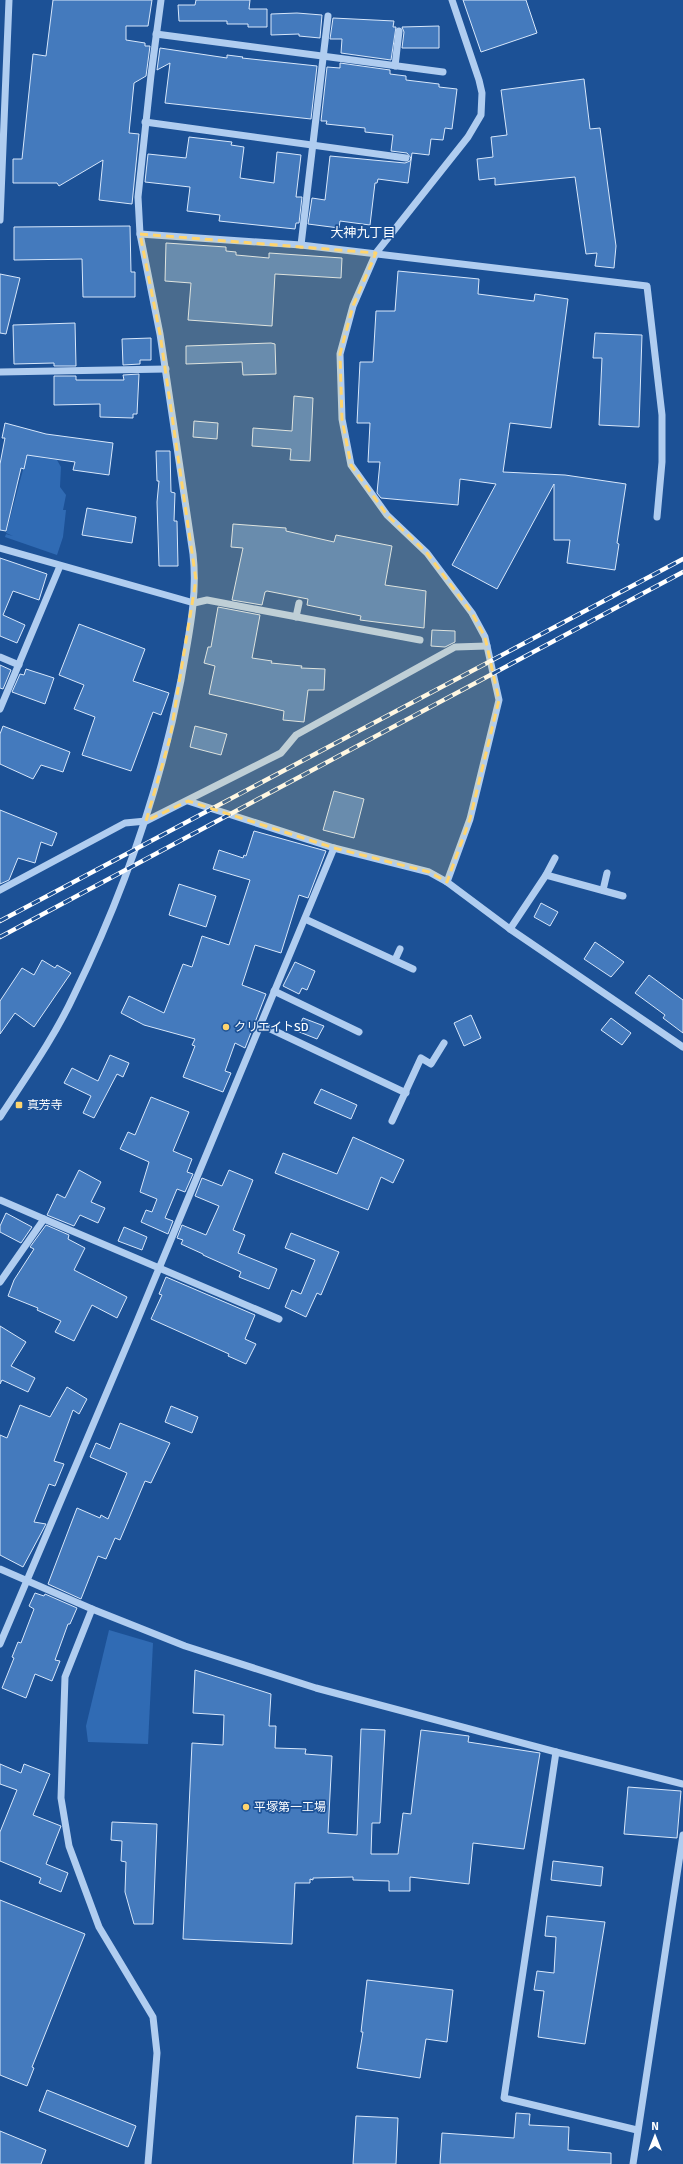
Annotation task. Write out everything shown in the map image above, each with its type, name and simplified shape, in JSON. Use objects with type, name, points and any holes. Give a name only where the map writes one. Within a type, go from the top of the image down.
[{"type":"street","points":[[0,220],[9,0]]},
{"type":"street","points":[[0,1117],[54,1034],[74,995],[131,863],[146,821],[170,738],[194,603],[196,580],[194,561],[166,369],[140,234],[138,197],[161,0]]},
{"type":"street","points":[[447,882],[470,818],[498,700],[485,637],[472,613],[456,590],[426,553],[387,515],[351,465],[342,419],[340,354],[353,306],[376,253],[468,137],[481,115],[482,93],[479,80],[452,0]]},
{"type":"street","points":[[301,245],[328,16]]},
{"type":"street","points":[[395,66],[399,31]]},
{"type":"street","points":[[156,34],[323,58],[443,72]]},
{"type":"street","points":[[146,122],[406,158]]},
{"type":"street","points":[[140,234],[301,245],[647,286],[662,415],[662,462],[657,517]]},
{"type":"street","points":[[0,372],[166,369]]},
{"type":"street","points":[[0,548],[194,603],[207,600],[420,640]]},
{"type":"street","points":[[0,709],[60,566]]},
{"type":"street","points":[[296,616],[299,603]]},
{"type":"street","points":[[0,890],[125,823],[146,821],[281,753],[296,735],[455,647],[487,646]]},
{"type":"street","points":[[0,657],[19,665]]},
{"type":"street","points":[[188,801],[334,848],[429,872],[447,882],[510,929],[683,1047]]},
{"type":"street","points":[[0,1644],[334,848]]},
{"type":"street","points":[[510,929],[546,875],[555,858]]},
{"type":"street","points":[[603,890],[607,873]]},
{"type":"street","points":[[546,875],[623,896]]},
{"type":"street","points":[[305,919],[413,969]]},
{"type":"street","points":[[395,960],[400,949]]},
{"type":"street","points":[[274,991],[359,1032]]},
{"type":"street","points":[[260,1024],[406,1093]]},
{"type":"street","points":[[392,1121],[421,1058],[431,1064],[444,1043]]},
{"type":"street","points":[[0,1200],[279,1319]]},
{"type":"street","points":[[0,1282],[44,1219]]},
{"type":"street","points":[[0,1569],[92,1609],[185,1646],[316,1688],[683,1784]]},
{"type":"street","points":[[92,1609],[65,1677],[61,1798],[69,1846],[99,1927],[153,2017],[157,2053],[148,2164]]},
{"type":"street","points":[[556,1752],[504,2098],[637,2130]]},
{"type":"street","points":[[633,2164],[683,1836]]},
{"type":"highlighted area","points":[[140,234],[376,253],[353,306],[340,354],[342,419],[351,465],[387,515],[427,553],[472,613],[485,637],[499,700],[470,819],[447,882],[429,872],[334,848],[188,801],[146,821],[170,738],[196,580],[160,334]]},
{"type":"shaded area","points":[[28,451],[43,454],[43,458],[57,460],[61,467],[60,487],[66,495],[63,510],[66,510],[63,537],[57,555],[5,537],[6,534],[13,536],[6,533]]},
{"type":"shaded area","points":[[109,1630],[153,1643],[148,1744],[88,1742],[86,1726]]},
{"type":"building","points":[[53,0],[152,0],[148,26],[126,26],[126,40],[145,43],[145,46],[150,46],[146,76],[134,83],[129,133],[139,134],[132,204],[99,200],[103,160],[59,186],[57,183],[13,183],[13,159],[22,159],[33,54],[46,56]]},
{"type":"building","points":[[196,0],[250,0],[249,9],[267,9],[267,27],[248,27],[248,24],[227,24],[227,21],[179,21],[178,5],[195,5]]},
{"type":"building","points":[[463,0],[526,0],[537,33],[481,52]]},
{"type":"building","points":[[297,13],[322,15],[320,38],[299,36],[299,34],[271,35],[271,14]]},
{"type":"building","points":[[333,18],[394,21],[393,27],[396,27],[391,60],[341,53],[342,39],[330,39]]},
{"type":"building","points":[[439,26],[439,48],[402,48],[404,32],[402,27]]},
{"type":"building","points":[[160,48],[227,58],[227,55],[317,66],[311,119],[165,103],[170,63],[157,70]]},
{"type":"building","points":[[340,63],[390,70],[390,74],[406,76],[406,80],[439,84],[439,87],[457,89],[452,129],[445,128],[443,140],[431,139],[429,155],[412,153],[408,183],[378,179],[377,183],[375,183],[370,225],[340,221],[339,228],[308,224],[312,198],[325,200],[330,156],[405,163],[410,161],[411,158],[407,153],[391,151],[393,135],[365,132],[365,128],[326,124],[327,121],[321,121],[327,67],[340,68]]},
{"type":"building","points":[[584,79],[590,129],[600,128],[616,246],[614,268],[595,266],[597,253],[586,254],[575,177],[495,185],[495,178],[479,180],[477,159],[493,157],[491,137],[507,135],[501,90]]},
{"type":"building","points":[[189,137],[232,142],[231,145],[244,147],[240,178],[274,183],[277,152],[301,155],[296,197],[302,197],[299,223],[296,223],[295,229],[219,221],[220,215],[187,211],[190,187],[145,182],[148,154],[186,158]]},
{"type":"building","points":[[130,226],[131,272],[135,272],[135,297],[83,297],[82,259],[14,260],[14,227]]},
{"type":"building","points":[[166,243],[226,247],[226,251],[236,252],[236,255],[269,258],[269,253],[342,258],[341,278],[275,274],[272,326],[188,320],[191,283],[165,281]]},
{"type":"building","points":[[398,271],[479,279],[478,294],[534,301],[535,294],[568,299],[551,428],[510,423],[503,472],[565,475],[626,484],[617,543],[619,544],[615,570],[567,563],[570,540],[554,540],[554,484],[497,589],[452,565],[496,484],[460,479],[458,505],[381,498],[377,493],[380,462],[368,462],[370,423],[357,423],[360,362],[373,362],[376,311],[395,311]]},
{"type":"building","points":[[0,274],[20,278],[6,334],[0,333]]},
{"type":"building","points":[[75,323],[76,366],[54,366],[54,363],[14,364],[13,325]]},
{"type":"building","points":[[595,333],[642,335],[639,427],[599,425],[602,358],[593,358]]},
{"type":"building","points":[[151,338],[151,360],[140,360],[140,364],[123,365],[122,339]]},
{"type":"building","points":[[275,344],[276,374],[243,375],[242,362],[186,364],[186,346]]},
{"type":"building","points":[[139,374],[137,414],[133,414],[133,418],[100,417],[100,404],[54,405],[54,376],[76,376],[76,380],[124,380],[123,375]]},
{"type":"building","points":[[294,396],[313,398],[310,461],[290,460],[291,449],[252,446],[253,428],[292,431]]},
{"type":"building","points":[[194,421],[218,423],[217,439],[193,437]]},
{"type":"building","points":[[5,423],[46,434],[113,443],[109,475],[73,470],[75,462],[27,455],[24,469],[21,468],[6,531],[0,530],[0,464],[5,438],[2,438]]},
{"type":"building","points":[[156,451],[170,451],[171,492],[175,493],[174,521],[177,521],[178,566],[159,566],[157,502],[159,481],[157,481]]},
{"type":"building","points":[[87,508],[136,517],[132,543],[82,535]]},
{"type":"building","points":[[233,524],[286,528],[286,531],[334,542],[336,535],[392,546],[385,585],[426,591],[424,628],[360,620],[361,616],[307,605],[308,599],[267,591],[265,592],[262,605],[232,600],[243,548],[231,547]]},
{"type":"building","points":[[0,558],[47,574],[39,600],[13,591],[3,615],[25,625],[17,643],[0,636]]},
{"type":"building","points":[[218,607],[260,615],[252,658],[272,661],[271,663],[302,666],[301,668],[325,669],[324,690],[308,690],[304,722],[283,720],[284,711],[209,694],[215,666],[204,663],[208,647],[211,647]]},
{"type":"building","points":[[79,624],[145,649],[133,681],[169,693],[161,715],[153,712],[131,771],[82,755],[95,717],[74,709],[84,685],[59,675]]},
{"type":"building","points":[[432,630],[455,631],[455,642],[445,647],[431,646]]},
{"type":"building","points":[[0,665],[11,670],[3,689],[0,688]]},
{"type":"building","points":[[26,669],[54,678],[45,704],[12,692],[20,674],[24,675]]},
{"type":"building","points":[[3,726],[70,752],[63,772],[41,765],[33,779],[0,764],[0,734]]},
{"type":"building","points":[[195,726],[227,734],[221,755],[190,747]]},
{"type":"building","points":[[334,791],[364,799],[354,838],[323,830]]},
{"type":"building","points":[[0,810],[57,833],[52,846],[41,842],[35,863],[18,858],[9,880],[0,884]]},
{"type":"building","points":[[254,831],[326,851],[308,898],[299,895],[281,953],[255,945],[242,985],[266,994],[245,1048],[235,1043],[225,1071],[231,1073],[223,1092],[183,1077],[195,1046],[192,1045],[195,1039],[144,1025],[121,1013],[129,996],[164,1013],[183,964],[192,967],[202,936],[229,945],[250,880],[213,869],[219,850],[243,858],[244,855],[246,856]]},
{"type":"building","points":[[179,884],[216,896],[206,927],[169,915]]},
{"type":"building","points":[[541,903],[558,912],[550,926],[534,917]]},
{"type":"building","points":[[595,942],[624,962],[611,977],[584,959]]},
{"type":"building","points":[[42,960],[55,968],[57,965],[71,973],[34,1027],[15,1013],[0,1034],[0,1001],[22,968],[34,975]]},
{"type":"building","points":[[295,962],[315,971],[307,990],[302,988],[299,994],[283,986]]},
{"type":"building","points":[[649,975],[683,1000],[683,1033],[663,1018],[665,1015],[635,993]]},
{"type":"building","points":[[471,1015],[481,1038],[464,1046],[454,1023]]},
{"type":"building","points":[[303,1018],[324,1026],[317,1039],[297,1031]]},
{"type":"building","points":[[611,1018],[631,1033],[622,1045],[601,1030]]},
{"type":"building","points":[[110,1055],[129,1063],[123,1077],[117,1074],[94,1118],[83,1113],[91,1096],[64,1083],[72,1068],[98,1081]]},
{"type":"building","points":[[321,1089],[357,1105],[351,1119],[314,1103]]},
{"type":"building","points":[[151,1097],[189,1112],[173,1151],[192,1159],[187,1172],[193,1174],[185,1192],[177,1189],[165,1218],[173,1221],[168,1234],[141,1222],[146,1210],[152,1212],[157,1199],[140,1192],[149,1162],[120,1149],[128,1132],[135,1135]]},
{"type":"building","points":[[353,1137],[404,1160],[393,1183],[381,1177],[368,1210],[275,1173],[283,1153],[337,1174]]},
{"type":"building","points":[[79,1170],[101,1182],[91,1202],[105,1208],[98,1223],[80,1215],[74,1226],[47,1215],[57,1194],[65,1198]]},
{"type":"building","points":[[229,1170],[253,1180],[233,1230],[245,1235],[238,1253],[277,1269],[269,1289],[239,1277],[241,1272],[181,1244],[183,1240],[177,1238],[182,1225],[206,1235],[219,1206],[195,1196],[202,1178],[222,1186]]},
{"type":"building","points":[[6,1213],[32,1227],[21,1243],[0,1232],[0,1226]]},
{"type":"building","points":[[46,1225],[69,1235],[68,1239],[85,1248],[74,1270],[127,1297],[117,1318],[92,1305],[74,1341],[55,1332],[61,1321],[37,1310],[38,1308],[8,1296],[14,1280],[34,1249],[30,1247]]},
{"type":"building","points":[[124,1227],[147,1237],[142,1250],[118,1241]]},
{"type":"building","points":[[291,1233],[339,1252],[321,1295],[317,1293],[306,1317],[285,1307],[292,1290],[301,1294],[315,1260],[285,1248]]},
{"type":"building","points":[[166,1277],[255,1315],[245,1339],[256,1344],[246,1364],[228,1356],[229,1354],[151,1319],[162,1295],[159,1294]]},
{"type":"building","points":[[0,1326],[26,1342],[11,1366],[35,1378],[28,1392],[2,1380],[0,1384]]},
{"type":"building","points":[[67,1387],[87,1399],[79,1414],[73,1410],[54,1461],[64,1464],[55,1486],[49,1484],[34,1522],[46,1524],[23,1567],[0,1555],[0,1435],[7,1438],[20,1405],[50,1417]]},
{"type":"building","points":[[171,1406],[198,1417],[192,1433],[165,1422]]},
{"type":"building","points":[[120,1423],[170,1443],[151,1483],[145,1481],[120,1540],[115,1538],[106,1559],[98,1556],[81,1599],[48,1584],[77,1508],[100,1518],[101,1515],[108,1519],[127,1473],[90,1457],[96,1443],[110,1449]]},
{"type":"building","points":[[35,1593],[44,1596],[45,1594],[77,1608],[70,1624],[68,1624],[55,1660],[60,1661],[52,1681],[35,1674],[26,1698],[2,1688],[14,1658],[12,1657],[18,1642],[21,1643],[34,1609],[29,1606]]},
{"type":"building","points":[[195,1670],[271,1694],[269,1726],[276,1726],[275,1748],[306,1749],[305,1754],[332,1756],[328,1833],[357,1835],[361,1729],[385,1730],[380,1823],[372,1823],[371,1854],[398,1854],[403,1813],[411,1814],[421,1730],[469,1736],[468,1742],[540,1753],[524,1849],[473,1843],[469,1884],[410,1877],[410,1891],[389,1891],[389,1881],[353,1880],[353,1877],[313,1878],[313,1880],[310,1879],[310,1883],[295,1883],[292,1944],[183,1939],[192,1743],[223,1745],[224,1715],[193,1713]]},
{"type":"building","points":[[0,1764],[21,1773],[24,1764],[50,1774],[33,1815],[61,1826],[46,1864],[68,1873],[61,1892],[39,1883],[41,1878],[0,1861],[0,1832],[17,1790],[0,1784]]},
{"type":"building","points":[[628,1787],[681,1791],[677,1838],[624,1834]]},
{"type":"building","points":[[112,1822],[157,1824],[153,1924],[134,1924],[125,1892],[126,1862],[121,1861],[122,1841],[111,1840]]},
{"type":"building","points":[[553,1861],[603,1867],[601,1886],[551,1880]]},
{"type":"building","points":[[0,1900],[85,1934],[32,2067],[34,2068],[27,2086],[0,2075]]},
{"type":"building","points":[[547,1916],[605,1922],[585,2044],[538,2037],[544,1991],[534,1990],[537,1971],[554,1973],[556,1937],[545,1936]]},
{"type":"building","points":[[367,1980],[453,1990],[447,2042],[426,2039],[420,2078],[357,2068],[363,2032],[361,2032]]},
{"type":"building","points":[[47,2090],[136,2126],[128,2147],[39,2111]]},
{"type":"building","points":[[516,2113],[530,2114],[529,2125],[569,2127],[568,2150],[611,2153],[611,2164],[440,2164],[442,2133],[514,2138]]},
{"type":"building","points":[[356,2116],[398,2118],[396,2164],[353,2164]]},
{"type":"building","points":[[0,2131],[46,2150],[41,2164],[0,2164]]},
{"type":"railway","points":[[0,921],[683,559]]},
{"type":"railway","points":[[0,937],[683,572]]},
{"type":"place","name":"クリエイトSD","points":[[226,1027]]},
{"type":"place","name":"真芳寺","points":[[19,1105]]},
{"type":"place","name":"平塚第一工場","points":[[246,1807]]},
{"type":"district","name":"大神九丁目","points":[[363,232]]}]
